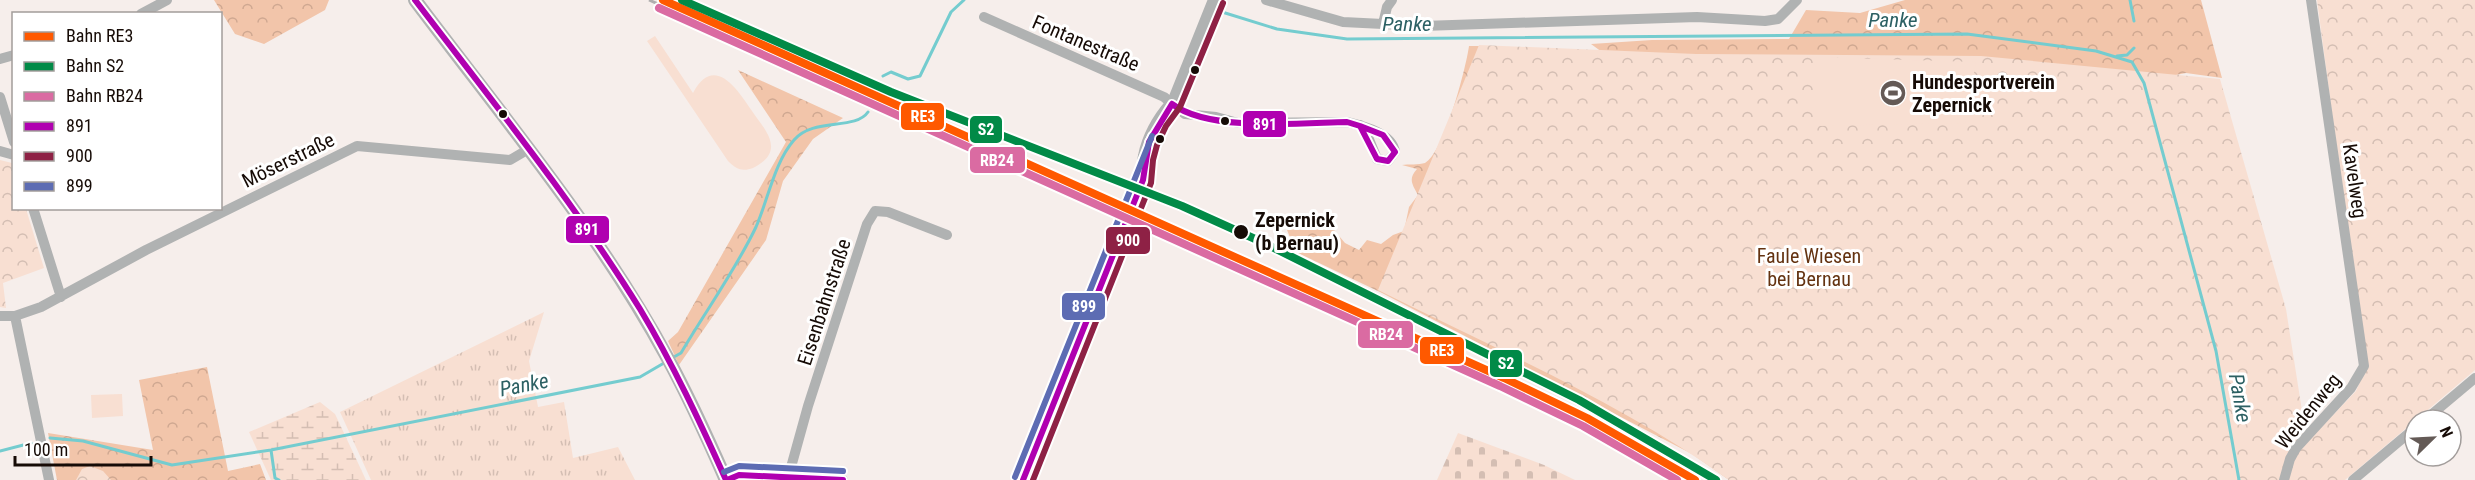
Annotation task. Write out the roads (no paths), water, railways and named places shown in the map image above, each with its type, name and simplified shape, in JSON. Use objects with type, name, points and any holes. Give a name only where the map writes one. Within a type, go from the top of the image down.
[{"type":"street","points":[[144,8],[167,0]]},
{"type":"street","points":[[415,0],[527,150],[631,296],[669,360],[726,480],[739,476],[843,480]]},
{"type":"street","points":[[1023,480],[1215,0]]},
{"type":"street","points":[[1266,0],[1325,19],[1383,24],[1453,25],[1697,17],[1765,21],[1778,19],[1797,0]]},
{"type":"street","points":[[1383,24],[1387,8],[1392,0]]},
{"type":"street","name":"Kavelweg","points":[[2311,0],[2364,366]]},
{"type":"street","name":"Fontanestraße","points":[[984,16],[1154,92],[1185,114],[1249,124],[1347,122],[1360,125]]},
{"type":"street","points":[[0,97],[12,136]]},
{"type":"street","name":"Möserstraße","points":[[15,316],[61,297],[146,250],[357,146],[510,160],[527,150]]},
{"type":"street","points":[[34,210],[61,297]]},
{"type":"street","name":"Eisenbahnstraße","points":[[788,478],[808,406],[867,224],[875,211],[888,212],[947,235]]},
{"type":"street","points":[[0,316],[15,316],[49,480]]},
{"type":"street","name":"Weidenweg","points":[[2284,480],[2296,448],[2351,388],[2364,366]]},
{"type":"street","points":[[2439,408],[2475,378]]},
{"type":"street","points":[[2354,480],[2403,438]]},
{"type":"waterway","name":"Panke","points":[[883,76],[891,72],[908,79],[920,76],[951,12],[964,0]]},
{"type":"waterway","points":[[2130,0],[2134,21]]},
{"type":"waterway","name":"Panke","points":[[1222,12],[1277,29],[1347,39],[1967,34],[2096,51],[2132,62],[2144,83],[2216,351],[2239,480]]},
{"type":"waterway","points":[[2117,56],[2127,55],[2134,48]]},
{"type":"waterway","name":"Panke","points":[[672,358],[681,353],[739,259],[756,227],[781,160],[794,140],[802,133],[812,129],[854,121],[862,118],[868,112]]},
{"type":"waterway","name":"Panke","points":[[50,438],[83,441],[172,465],[271,450],[640,377],[664,363]]},
{"type":"waterway","name":"Panke","points":[[0,451],[31,443]]},
{"type":"waterway","points":[[271,450],[275,478],[279,480]]},
{"type":"railway","points":[[649,0],[1479,375],[1633,451],[1683,480]]},
{"type":"rail line","name":"RE3","points":[[663,0],[1504,378],[1587,418],[1695,480]]},
{"type":"rail line","name":"S2","points":[[682,0],[891,92],[1182,206],[1264,243],[1579,400],[1716,480]]},
{"type":"rail line","name":"RB24","points":[[659,8],[1500,386],[1583,426],[1677,480]]},
{"type":"place","name":"Hundesportverein Zepernick","points":[[1893,93]]},
{"type":"place","name":"Zepernick (b Bernau)","points":[[1241,232]]},
{"type":"park label","name":"Faule Wiesen bei Bernau","points":[[1809,268]]}]
